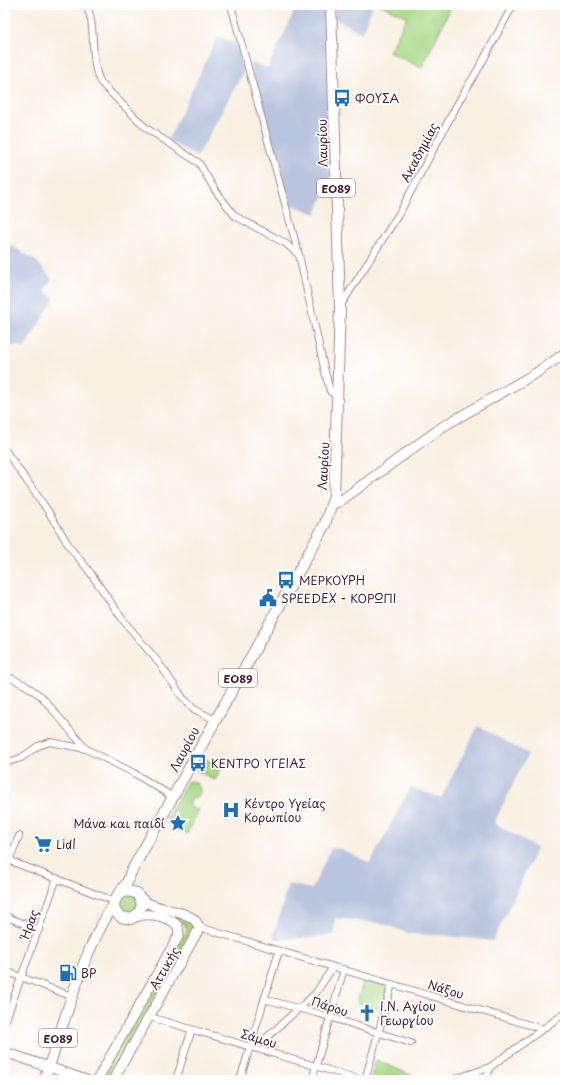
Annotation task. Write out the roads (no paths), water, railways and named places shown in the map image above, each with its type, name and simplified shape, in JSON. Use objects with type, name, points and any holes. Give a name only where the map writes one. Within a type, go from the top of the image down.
[{"type":"main road","name":"Λαυρίου","points":[[115,900],[126,884],[215,720],[288,592],[325,524],[332,504],[336,486],[340,307],[332,5]]},
{"type":"main road","points":[[332,504],[339,502],[442,427],[536,373],[565,354]]},
{"type":"main road","name":"ΕΟ89","points":[[134,867],[132,882],[142,909],[136,917]]},
{"type":"main road","points":[[124,918],[116,913],[115,900],[126,891],[137,895],[148,904],[192,917],[197,921],[199,927]]},
{"type":"main road","name":"ΕΟ89","points":[[44,1080],[82,967],[115,900]]},
{"type":"main road","name":"Αττικής","points":[[97,1080],[179,935],[178,926],[171,921],[146,914],[136,917]]},
{"type":"main road","points":[[103,922],[112,917],[136,917]]},
{"type":"main road","name":"Αττικής","points":[[113,1080],[198,933],[199,927]]},
{"type":"main road","points":[[5,1052],[86,1080]]},
{"type":"street","points":[[86,5],[91,16],[96,75],[101,83],[146,128],[199,163],[215,190],[235,216],[285,242],[299,255]]},
{"type":"street","points":[[231,5],[299,255],[330,391],[338,398]]},
{"type":"street","name":"Ακαδημίας","points":[[340,307],[400,212],[458,101],[480,66],[514,5]]},
{"type":"street","points":[[5,450],[48,510],[71,549],[87,568],[123,620],[159,663],[183,698],[194,709],[215,720]]},
{"type":"street","points":[[5,675],[25,685],[41,696],[86,749]]},
{"type":"street","points":[[5,763],[21,758],[38,746],[50,742],[86,749],[132,772],[173,797]]},
{"type":"street","points":[[19,836],[10,858],[11,860],[115,900]]},
{"type":"street","name":"Ήρας","points":[[5,1022],[57,878]]},
{"type":"street","points":[[5,916],[39,930]]},
{"type":"street","name":"Νάξου","points":[[199,927],[543,1029]]},
{"type":"street","points":[[240,1080],[252,1047],[264,999],[279,951]]},
{"type":"street","points":[[252,1047],[315,994],[333,967]]},
{"type":"street","points":[[312,1080],[344,969]]},
{"type":"street","points":[[5,971],[72,996]]},
{"type":"street","points":[[363,1080],[392,984]]},
{"type":"street","name":"Πάρου","points":[[264,999],[299,1008],[411,1043]]},
{"type":"street","points":[[452,1080],[490,1067],[565,1013]]},
{"type":"street","name":"Σάμου","points":[[150,1017],[363,1080]]},
{"type":"street","points":[[176,1080],[192,1029]]},
{"type":"street","points":[[486,1080],[490,1067]]},
{"type":"place","name":"ΦΟΥΣΑ","points":[[342,98]]},
{"type":"place","name":"ΜΕΡΚΟΥΡΗ","points":[[286,580]]},
{"type":"place","name":"SPEEDEX - ΚΟΡΩΠΙ","points":[[268,598]]},
{"type":"place","name":"ΚΕΝΤΡΟ ΥΓΕΙΑΣ","points":[[198,763]]},
{"type":"place","name":"Κέντρο Υγείας Κορωπίου","points":[[231,810]]},
{"type":"place","name":"Μάνα και παιδί","points":[[178,823]]},
{"type":"place","name":"Lidl","points":[[43,844]]},
{"type":"place","name":"BP","points":[[68,973]]},
{"type":"place","name":"Ι.Ν. Αγίου Γεωργίου","points":[[367,1013]]}]
